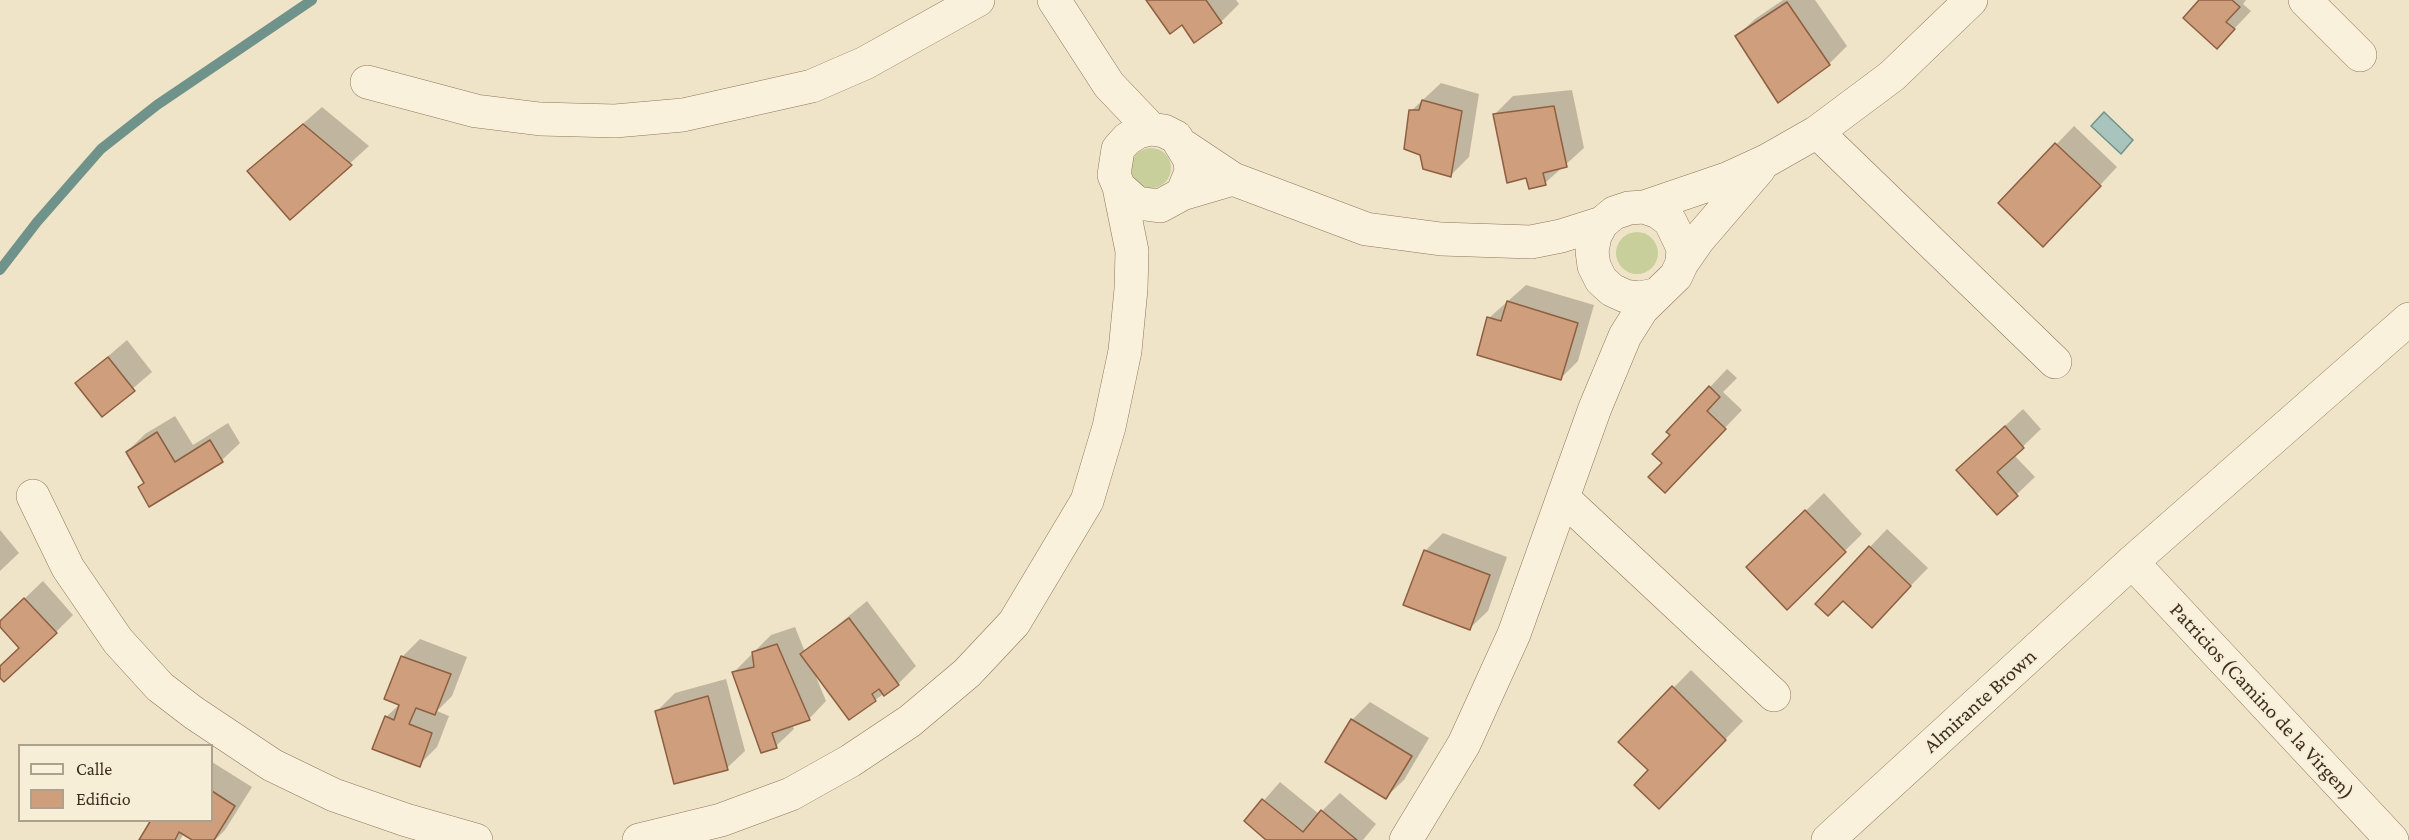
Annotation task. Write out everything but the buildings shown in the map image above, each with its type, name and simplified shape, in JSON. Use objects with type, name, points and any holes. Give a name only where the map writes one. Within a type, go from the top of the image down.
[{"type":"street","points":[[367,82],[476,111],[540,119],[615,121],[683,115],[812,86],[865,63],[978,0]]},
{"type":"street","points":[[1054,0],[1109,85],[1151,129]]},
{"type":"street","points":[[1625,336],[1622,312],[1603,278],[1592,251],[1595,236],[1602,223],[1614,213],[1629,208],[1644,207],[1692,193],[1766,161],[1817,132],[1892,76],[1971,0]]},
{"type":"street","points":[[2305,0],[2360,55]]},
{"type":"street","points":[[639,840],[721,820],[791,794],[850,762],[919,714],[967,673],[1014,623],[1087,501],[1109,427],[1125,351],[1132,251],[1116,175],[1109,85]]},
{"type":"street","points":[[1233,179],[1171,200],[1137,203],[1116,175],[1118,149],[1126,139],[1138,132],[1151,129],[1164,131],[1176,137],[1185,147],[1233,179],[1366,229],[1441,239],[1531,242],[1565,251],[1625,297],[1640,298],[1654,295]]},
{"type":"street","points":[[1817,132],[2055,362]]},
{"type":"street","points":[[1132,251],[1191,172],[1190,160],[1185,147]]},
{"type":"street","points":[[1406,840],[1464,744],[1514,634],[1595,408],[1625,336],[1654,295],[1676,276],[1698,240],[1766,161]]},
{"type":"street","points":[[1644,207],[1658,212],[1671,221],[1683,248],[1682,263]]},
{"type":"street","points":[[1531,242],[1561,236],[1602,223]]},
{"type":"street","name":"Almirante Brown","points":[[1828,840],[2132,562],[2409,320]]},
{"type":"street","points":[[33,496],[68,568],[118,641],[160,687],[272,765],[334,795],[406,820],[476,840]]},
{"type":"street","points":[[1563,498],[1774,695]]},
{"type":"street","name":"Patricios (Camino de la Virgen)","points":[[2132,562],[2392,840]]},
{"type":"green space","points":[[1151,148],[1165,154],[1171,168],[1165,182],[1151,188],[1137,182],[1131,168],[1137,154]]},
{"type":"green space","points":[[1637,232],[1645,233],[1652,238],[1657,245],[1657,261],[1652,268],[1645,273],[1637,274],[1629,273],[1622,268],[1617,261],[1616,253],[1617,245],[1622,238],[1629,233]]},
{"type":"water","points":[[2104,112],[2133,140],[2121,154],[2091,126]]},
{"type":"waterway","points":[[0,270],[37,222],[101,149],[157,105],[312,0]]}]
